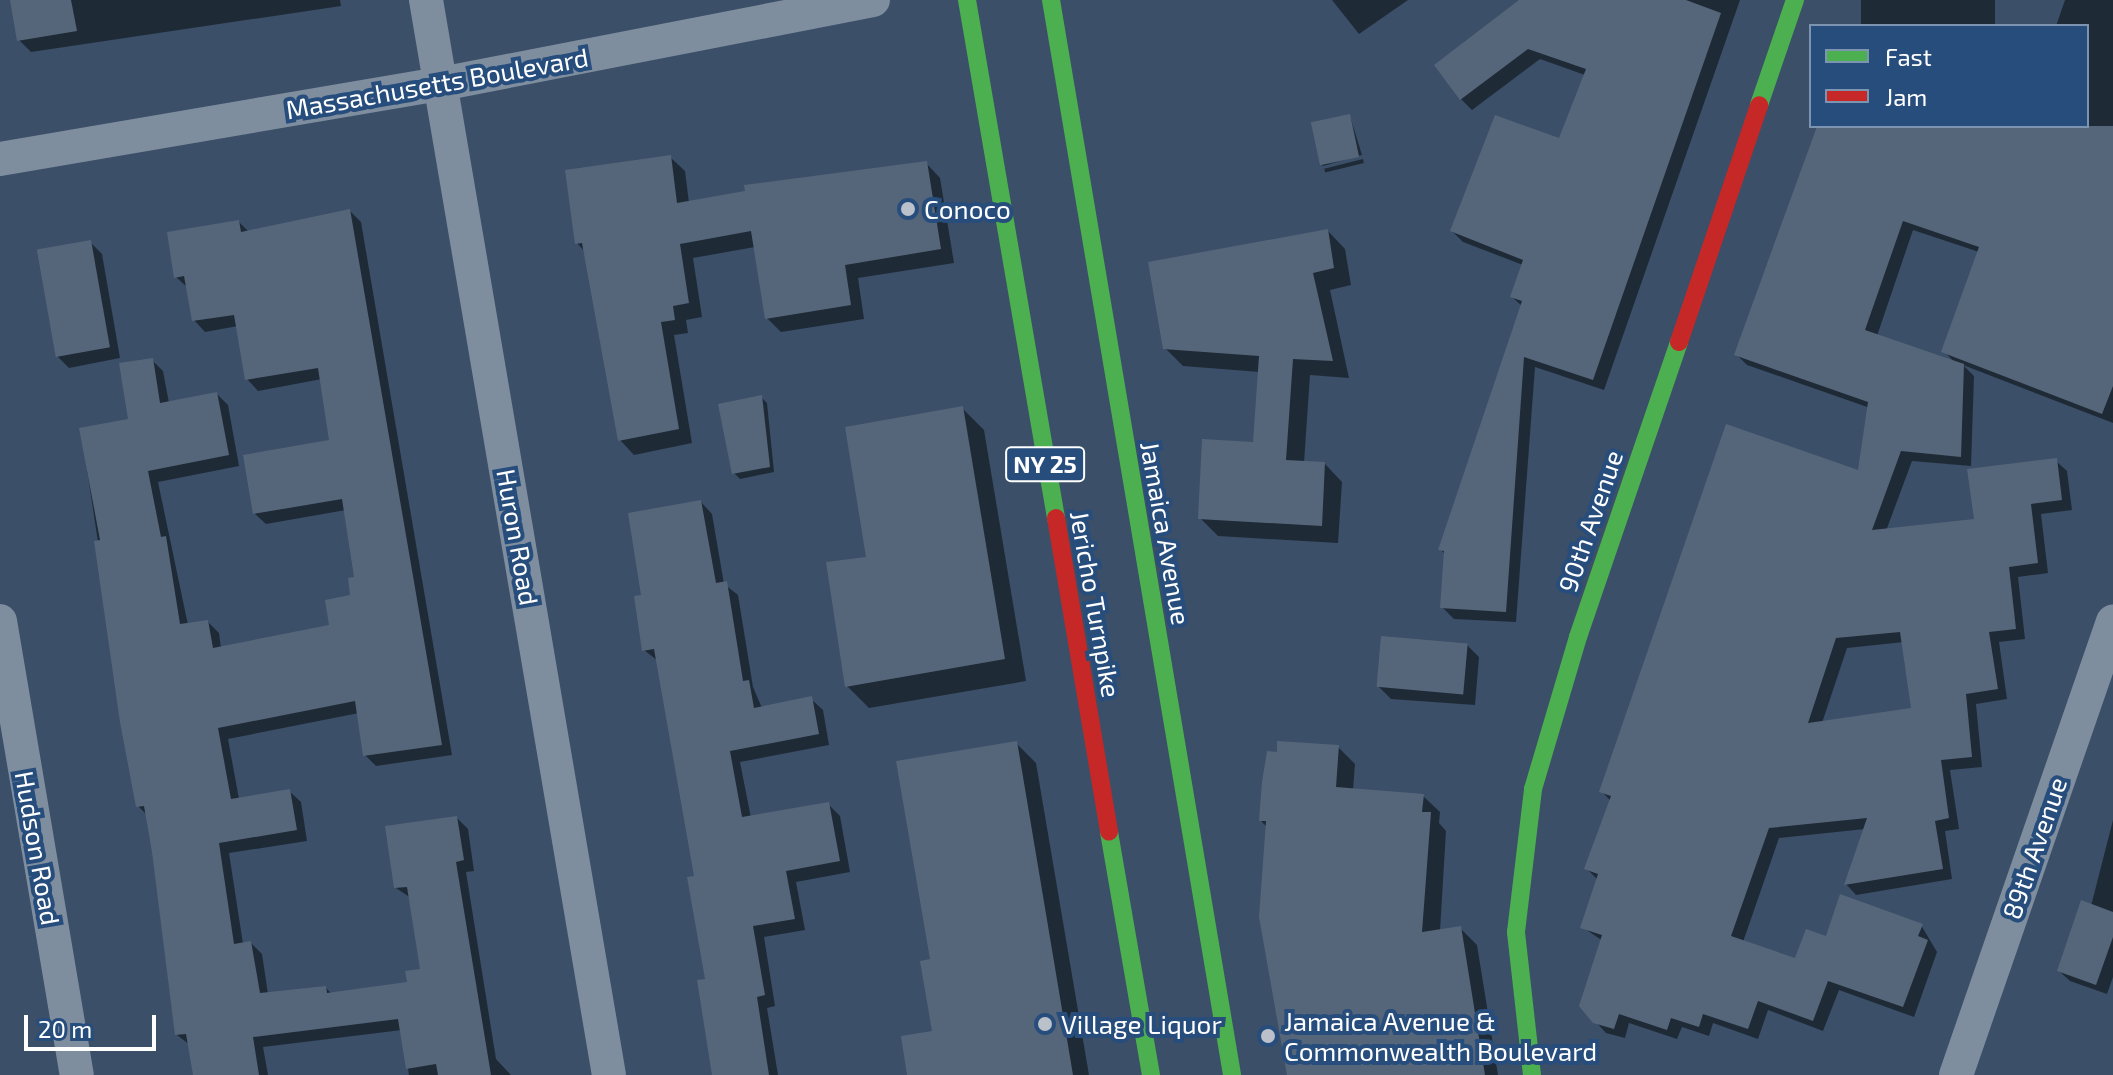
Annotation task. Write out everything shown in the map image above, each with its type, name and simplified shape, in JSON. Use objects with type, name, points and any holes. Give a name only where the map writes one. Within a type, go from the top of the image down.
[{"type":"main road","name":"Jericho Turnpike","points":[[967,0],[1151,1075]]},
{"type":"main road","name":"Jamaica Avenue","points":[[1051,0],[1232,1075]]},
{"type":"main road","name":"90th Avenue","points":[[1532,1075],[1516,932],[1533,789],[1578,637],[1795,0]]},
{"type":"street","name":"Huron Road","points":[[426,0],[609,1075]]},
{"type":"street","name":"Massachusetts Boulevard","points":[[0,159],[441,84],[873,0]]},
{"type":"street","name":"Hudson Road","points":[[0,621],[77,1075]]},
{"type":"street","name":"89th Avenue","points":[[1956,1075],[2113,621]]},
{"type":"building","points":[[10,0],[71,0],[77,31],[17,41]]},
{"type":"building","points":[[1519,0],[1686,0],[1721,13],[1593,380],[1524,357],[1506,612],[1440,608],[1444,551],[1438,550],[1522,301],[1510,297],[1523,260],[1450,231],[1495,115],[1559,138],[1586,69],[1528,49],[1460,100],[1434,65]]},
{"type":"building","points":[[1350,114],[1359,157],[1320,165],[1311,122]]},
{"type":"building","points":[[2113,126],[2113,386],[2102,414],[1941,352],[1979,247],[1903,221],[1865,330],[1964,364],[1961,457],[1901,451],[1872,530],[1974,519],[1967,469],[2057,458],[2062,500],[2031,504],[2038,563],[2009,567],[2016,629],[1989,632],[1998,689],[1966,694],[1972,757],[1941,760],[1949,818],[1935,821],[1943,869],[1844,885],[1867,818],[1769,828],[1731,936],[1795,958],[1806,929],[1826,936],[1840,894],[1923,924],[1918,936],[1928,940],[1903,1007],[1828,981],[1813,1021],[1758,1001],[1748,1029],[1703,1014],[1699,1027],[1671,1018],[1667,1030],[1619,1014],[1614,1029],[1593,1023],[1579,1006],[1602,935],[1580,928],[1598,874],[1584,869],[1611,796],[1599,792],[1726,424],[1858,470],[1868,402],[1734,355],[1816,128]],"holes":[[[1900,632],[1911,708],[1808,723],[1836,638]]]},
{"type":"building","points":[[671,155],[677,203],[745,191],[744,185],[927,161],[941,249],[845,265],[851,305],[765,319],[751,231],[680,244],[689,303],[673,306],[675,320],[661,322],[679,429],[618,441],[582,243],[575,244],[565,170]]},
{"type":"building","points":[[350,209],[442,745],[363,756],[355,701],[218,728],[231,799],[290,789],[297,830],[219,843],[234,944],[251,941],[260,993],[326,986],[327,993],[407,982],[405,971],[420,969],[407,887],[394,888],[385,826],[457,816],[464,860],[456,862],[491,1075],[438,1075],[436,1064],[406,1069],[398,1019],[253,1037],[259,1075],[193,1075],[186,1034],[175,1035],[152,852],[144,806],[136,807],[120,722],[94,541],[100,540],[79,428],[128,419],[119,363],[153,358],[160,403],[217,392],[229,455],[148,471],[161,537],[166,536],[180,624],[208,620],[213,648],[329,625],[325,600],[350,595],[348,578],[354,577],[342,499],[253,514],[243,455],[329,440],[318,368],[245,380],[234,315],[192,321],[184,276],[174,278],[167,232],[239,220],[241,232]]},
{"type":"building","points":[[1328,229],[1334,268],[1313,273],[1333,361],[1293,359],[1286,460],[1325,462],[1322,526],[1198,519],[1202,439],[1253,442],[1259,356],[1163,349],[1148,262]]},
{"type":"building","points":[[91,240],[110,347],[56,357],[37,250]]},
{"type":"building","points":[[762,395],[770,467],[732,474],[718,404]]},
{"type":"building","points":[[963,406],[1005,659],[845,687],[826,562],[866,557],[845,427]]},
{"type":"building","points":[[701,500],[716,583],[727,581],[743,681],[749,680],[754,708],[812,696],[819,734],[730,751],[742,817],[829,802],[840,861],[786,871],[795,919],[753,926],[765,995],[757,997],[769,1075],[712,1075],[697,980],[705,979],[687,877],[694,876],[654,649],[642,651],[634,596],[641,595],[628,513]]},
{"type":"building","points":[[1381,636],[1468,644],[1463,694],[1377,687]]},
{"type":"building","points":[[1017,741],[1073,1075],[907,1075],[901,1036],[932,1031],[920,961],[930,959],[896,761]]},
{"type":"building","points":[[1277,741],[1339,745],[1336,787],[1424,794],[1422,812],[1431,812],[1422,932],[1461,926],[1485,1075],[1287,1075],[1259,917],[1266,821],[1259,821],[1262,782],[1267,751],[1277,752]]},
{"type":"building","points":[[2081,900],[2113,912],[2113,937],[2096,985],[2057,971]]},
{"type":"traffic: fast","points":[[967,0],[1056,518]]},
{"type":"traffic: fast","points":[[1051,0],[1232,1075]]},
{"type":"traffic: fast","points":[[1759,105],[1795,0]]},
{"type":"traffic: fast","points":[[1532,1075],[1516,932],[1533,789],[1578,637],[1679,342]]},
{"type":"traffic: fast","points":[[1109,832],[1151,1075]]},
{"type":"traffic: jam","points":[[1679,342],[1759,105]]},
{"type":"traffic: jam","points":[[1056,518],[1109,832]]},
{"type":"place","name":"Conoco","points":[[908,209]]},
{"type":"place","name":"Village Liquor","points":[[1045,1024]]},
{"type":"place","name":"Jamaica Avenue & Commonwealth Boulevard","points":[[1268,1036]]}]
